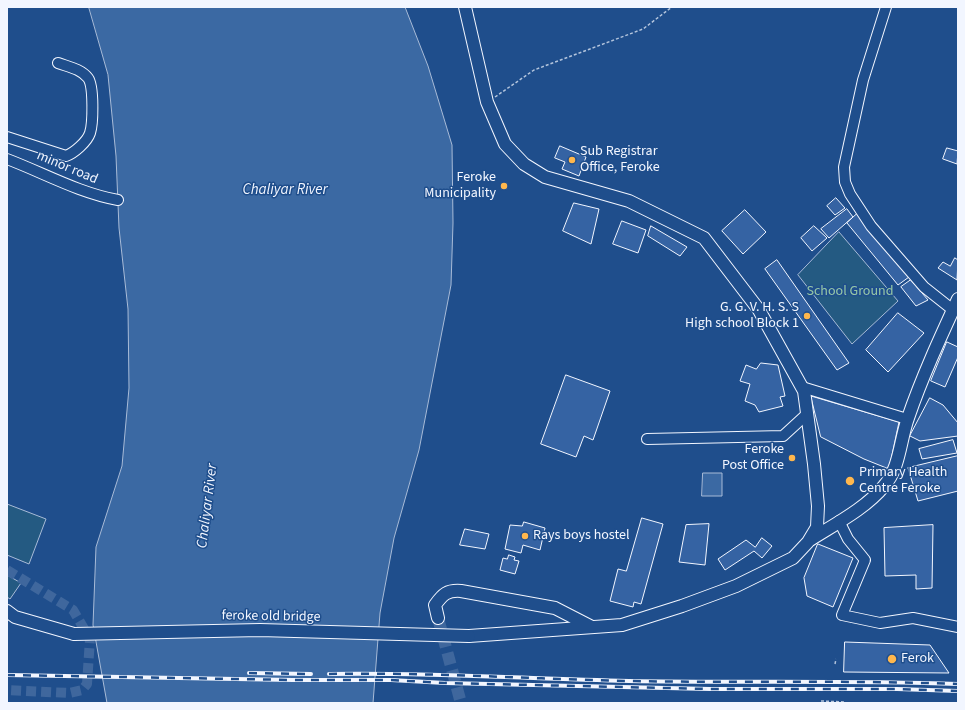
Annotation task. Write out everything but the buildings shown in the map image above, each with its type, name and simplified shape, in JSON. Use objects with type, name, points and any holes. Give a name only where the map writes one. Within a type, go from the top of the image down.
[{"type":"main road","points":[[465,7],[487,102],[505,144],[524,164],[545,177],[629,201],[704,238],[759,310],[802,387],[814,464],[818,506],[817,527],[808,542]]},
{"type":"main road","points":[[808,542],[875,496],[886,485],[894,471],[907,419],[934,350],[955,305]]},
{"type":"main road","name":"feroke old bridge","points":[[7,610],[15,617],[74,634],[260,630],[469,636],[592,628],[622,625],[682,606],[736,586],[793,558],[808,542]]},
{"type":"main road","points":[[438,618],[435,605],[442,594],[450,590],[555,608],[592,628]]},
{"type":"street","points":[[886,7],[863,80],[844,167],[845,182],[850,194],[870,226],[924,287],[955,305]]},
{"type":"street","points":[[7,137],[66,156],[71,154],[86,139],[90,133],[92,117],[92,96],[89,79],[81,71],[58,63]]},
{"type":"street","name":"minor road","points":[[7,159],[29,167],[84,192],[118,200]]},
{"type":"street","points":[[802,387],[907,419]]},
{"type":"street","points":[[647,439],[783,436],[807,414]]},
{"type":"street","points":[[839,521],[848,539],[865,560],[842,615],[880,623],[913,618],[958,627]]},
{"type":"path","points":[[487,102],[534,70],[643,28],[672,7]]},
{"type":"path","points":[[835,664],[836,659]]},
{"type":"path","points":[[821,701],[839,703],[846,702]]},
{"type":"green space","name":"School Ground","points":[[839,232],[898,301],[852,344],[798,275]]},
{"type":"green space","points":[[7,504],[46,519],[29,564],[7,555]]},
{"type":"green space","points":[[7,575],[21,583],[10,599],[7,597]]},
{"type":"water","name":"Chaliyar River","points":[[89,7],[405,7],[428,66],[452,145],[453,223],[451,285],[419,450],[394,538],[380,613],[373,703],[107,703],[93,625],[96,547],[122,466],[129,388],[128,309],[119,228],[116,156],[108,75]]},
{"type":"water","points":[[703,473],[722,473],[722,496],[702,496]]},
{"type":"tunnel","points":[[7,570],[73,610],[90,639],[87,684],[82,690],[69,693],[7,690]]},
{"type":"tunnel","points":[[438,618],[461,703]]},
{"type":"railway","points":[[249,673],[311,674]]},
{"type":"railway","points":[[329,674],[442,675],[629,681],[876,682],[958,684]]},
{"type":"railway","points":[[7,675],[293,680],[391,680],[445,683],[710,689],[897,689],[958,691]]},
{"type":"place","name":"Sub Registrar Office, Feroke","points":[[572,160]]},
{"type":"place","name":"Feroke Municipality","points":[[504,186]]},
{"type":"place","name":"G. G. V. H. S. S High school Block 1","points":[[807,316]]},
{"type":"place","name":"Feroke Post Office","points":[[792,458]]},
{"type":"place","name":"Primary Health Centre Feroke","points":[[850,481]]},
{"type":"place","name":"Rays boys hostel","points":[[525,536]]},
{"type":"place","name":"Ferok","points":[[892,659]]}]
